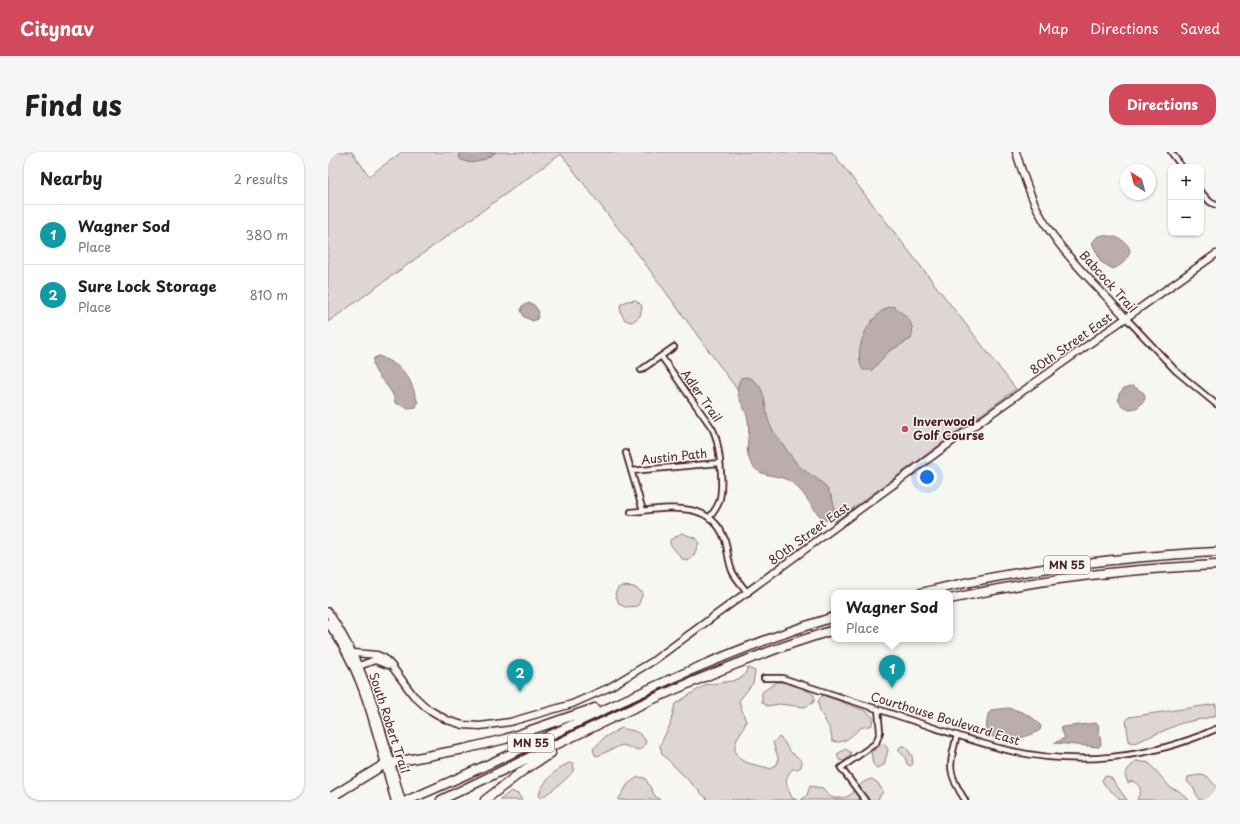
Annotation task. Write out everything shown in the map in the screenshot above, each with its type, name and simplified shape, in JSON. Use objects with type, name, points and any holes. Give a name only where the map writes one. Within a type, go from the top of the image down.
[{"type":"highway","name":"MN 55","points":[[933,590],[982,579],[1067,565],[1148,556],[1216,552]]},
{"type":"highway","name":"MN 55","points":[[953,598],[1027,584],[1088,575],[1167,567],[1216,565]]},
{"type":"highway","name":"MN 55","points":[[408,800],[653,686],[743,648],[831,618]]},
{"type":"highway","name":"MN 55","points":[[441,800],[656,699],[744,662],[831,631]]},
{"type":"highway","points":[[328,799],[388,763],[450,752],[505,739],[556,723],[653,686]]},
{"type":"highway","points":[[485,800],[524,770],[559,748],[656,699]]},
{"type":"main road","name":"South Robert Trail","points":[[328,612],[354,653],[377,711],[393,782],[395,800]]},
{"type":"main road","name":"South Robert Trail","points":[[328,623],[351,661],[368,703],[388,763]]},
{"type":"main road","name":"South Robert Trail","points":[[393,782],[401,800]]},
{"type":"street","name":"Babcock Trail","points":[[1016,152],[1036,207],[1048,228],[1070,257],[1176,371],[1216,404]]},
{"type":"street","points":[[1171,152],[1180,164]]},
{"type":"street","points":[[1204,195],[1210,202],[1216,205]]},
{"type":"street","name":"80th Street East","points":[[354,653],[381,656],[387,660],[396,671],[417,700],[440,717],[472,726],[498,725],[565,706],[615,684],[653,661],[748,593],[959,437],[1216,254]]},
{"type":"street","points":[[641,370],[674,347]]},
{"type":"street","name":"Adler Trail","points":[[661,356],[714,431],[719,463],[720,495],[716,508],[709,518]]},
{"type":"street","points":[[626,454],[643,511]]},
{"type":"street","name":"Austin Path","points":[[631,471],[719,463]]},
{"type":"street","points":[[631,512],[686,508],[697,511],[709,518],[722,534],[732,570],[748,593]]},
{"type":"street","name":"80th Street East","points":[[360,666],[379,660],[396,671]]},
{"type":"street","points":[[351,661],[360,666]]},
{"type":"street","name":"Courthouse Boulevard East","points":[[764,678],[782,678],[957,735],[1018,752],[1051,757],[1086,759],[1119,756],[1153,750],[1186,741],[1216,729]]},
{"type":"street","points":[[864,800],[841,768],[876,743],[880,732],[878,710]]},
{"type":"street","points":[[957,735],[951,766],[953,782],[965,800]]},
{"type":"shaded area","points":[[328,152],[352,152],[369,176],[402,152],[832,152],[1016,389],[834,522],[638,254],[561,154],[328,322]]},
{"type":"shaded area","points":[[459,152],[496,152],[479,162],[469,162],[460,159]]},
{"type":"shaded area","points":[[1098,236],[1113,237],[1125,242],[1130,250],[1128,257],[1124,262],[1113,269],[1101,262],[1092,243]]},
{"type":"shaded area","points":[[636,300],[642,306],[640,316],[632,322],[625,320],[621,313],[620,305],[627,301]]},
{"type":"shaded area","points":[[530,303],[534,305],[539,312],[537,319],[533,321],[524,317],[521,310],[522,306]]},
{"type":"shaded area","points":[[893,306],[909,320],[912,328],[911,339],[888,352],[872,370],[863,370],[860,362],[860,352],[861,342],[865,332],[877,315],[885,309]]},
{"type":"shaded area","points":[[379,356],[396,365],[406,374],[418,403],[416,407],[409,408],[395,403],[394,397],[378,375],[373,364],[374,358]]},
{"type":"shaded area","points":[[747,377],[759,386],[764,399],[768,420],[785,448],[797,464],[818,480],[831,496],[834,512],[829,520],[824,520],[819,515],[802,492],[789,480],[760,472],[751,463],[747,448],[749,426],[747,415],[738,395],[738,384],[741,378]]},
{"type":"shaded area","points":[[1133,386],[1144,393],[1145,399],[1134,409],[1129,409],[1124,407],[1118,399],[1124,388]]},
{"type":"shaded area","points":[[682,533],[695,538],[699,543],[693,557],[688,561],[682,559],[670,544],[670,540]]},
{"type":"shaded area","points":[[622,586],[634,587],[643,593],[638,606],[625,607],[619,604],[615,594],[618,588]]},
{"type":"shaded area","points":[[748,668],[755,671],[753,683],[739,701],[746,722],[737,739],[735,748],[736,754],[744,762],[771,769],[778,763],[778,757],[773,743],[779,737],[790,751],[802,762],[801,767],[793,769],[790,772],[786,782],[792,798],[797,800],[708,800],[662,754],[660,745],[670,725],[675,704],[705,685],[732,681],[743,677]]},
{"type":"shaded area","points":[[777,682],[791,684],[806,690],[814,695],[814,702],[805,707],[779,704],[767,706],[762,702],[762,692]]},
{"type":"shaded area","points":[[823,695],[866,711],[873,717],[872,725],[860,728],[844,741],[832,741],[830,730],[819,707],[818,701]]},
{"type":"shaded area","points":[[1216,704],[1216,715],[1182,723],[1137,742],[1132,743],[1129,741],[1126,721],[1129,717]]},
{"type":"shaded area","points":[[1008,708],[1030,716],[1041,726],[1040,730],[1029,735],[1009,739],[990,736],[986,730],[988,714],[992,710]]},
{"type":"shaded area","points":[[1098,724],[1101,744],[1099,747],[1054,743],[1065,738],[1061,729],[1062,727]]},
{"type":"shaded area","points":[[621,728],[639,733],[646,742],[643,748],[639,750],[622,745],[597,756],[595,755],[593,749],[605,737]]},
{"type":"shaded area","points":[[882,744],[885,744],[888,750],[884,765],[877,768],[873,764],[871,753]]},
{"type":"shaded area","points":[[901,746],[905,746],[912,756],[913,764],[910,766],[907,764],[905,757],[898,750]]},
{"type":"shaded area","points":[[846,749],[851,753],[847,759],[843,761],[839,760],[837,754]]},
{"type":"shaded area","points":[[1136,761],[1149,763],[1171,788],[1179,791],[1189,800],[1137,800],[1141,791],[1138,784],[1131,781],[1128,783],[1125,775],[1128,769]]},
{"type":"shaded area","points":[[573,763],[574,769],[569,776],[540,798],[540,792],[543,786],[552,775],[563,766]]},
{"type":"shaded area","points":[[1199,775],[1207,776],[1216,786],[1216,800],[1199,800],[1194,789],[1187,781],[1188,777]]},
{"type":"shaded area","points":[[1108,776],[1112,779],[1127,800],[1120,800],[1105,786],[1102,780],[1104,777]]},
{"type":"shaded area","points":[[638,777],[645,778],[655,796],[660,800],[618,800],[628,784]]},
{"type":"shaded area","points":[[872,779],[878,783],[883,792],[877,800],[801,800],[807,795],[810,786],[823,788],[827,794],[834,798],[842,798],[852,794],[866,781]]},
{"type":"shaded area","points":[[511,791],[518,794],[522,800],[500,800]]},
{"type":"place","name":"Inverwood Golf Course","points":[[905,429]]},
{"type":"place","name":"Wagner Sod","points":[[892,688]]},
{"type":"place","name":"Sure Lock Storage","points":[[520,692]]}]
